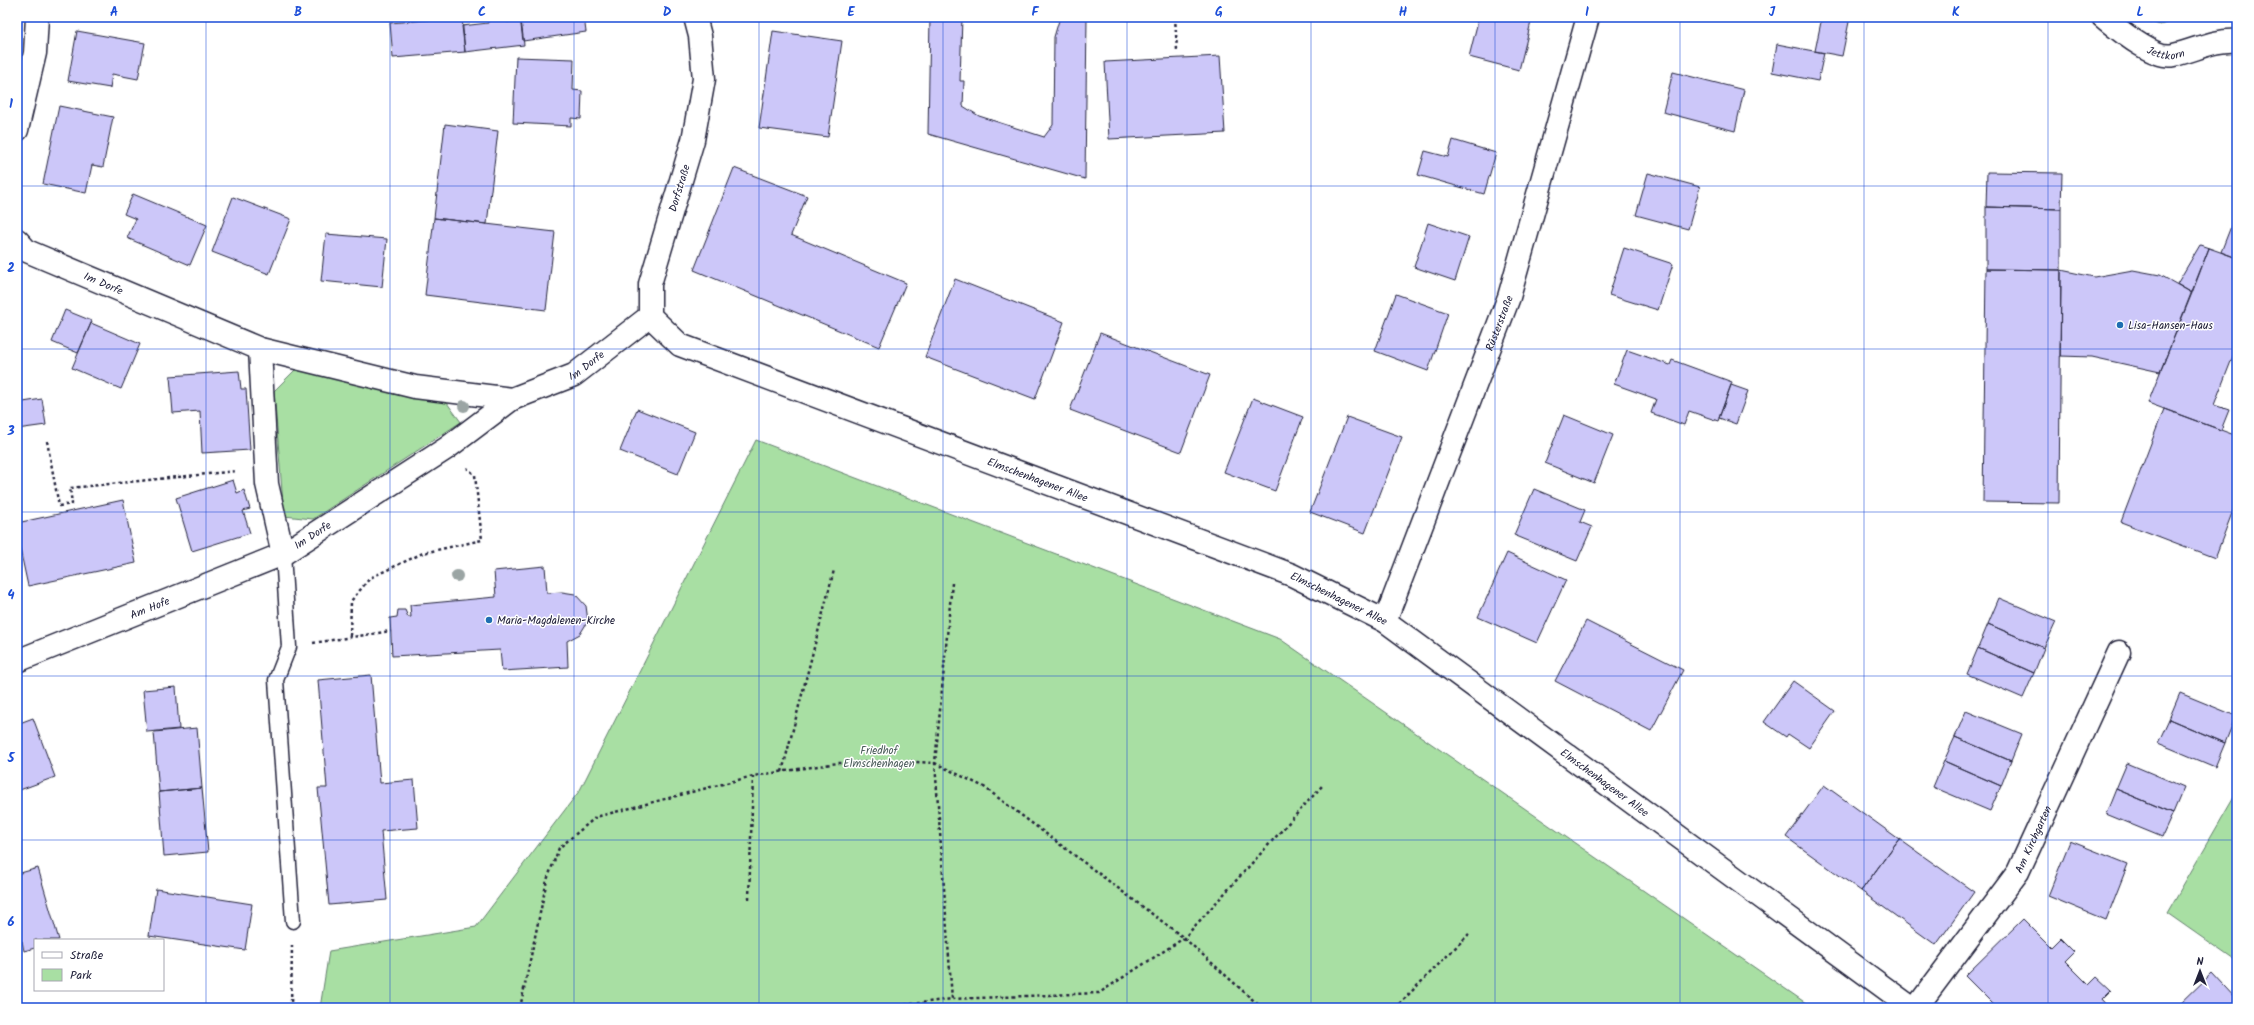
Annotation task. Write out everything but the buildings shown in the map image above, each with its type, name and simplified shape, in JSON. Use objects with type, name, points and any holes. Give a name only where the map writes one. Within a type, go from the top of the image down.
[{"type":"street","points":[[17,130],[35,53],[37,17]]},
{"type":"street","name":"Dorfstraße","points":[[650,316],[650,284],[693,140],[704,79],[700,36],[694,17]]},
{"type":"street","name":"Rüsterstraße","points":[[1385,621],[1509,297],[1588,17]]},
{"type":"street","name":"Jettkorn","points":[[2102,17],[2143,48],[2172,56],[2223,40],[2237,41]]},
{"type":"street","name":"Im Dorfe","points":[[17,240],[27,251],[260,349],[415,387],[512,399]]},
{"type":"street","name":"Elmschenhagener Allee","points":[[650,316],[680,345],[1292,575],[1385,621],[1912,1008]]},
{"type":"street","name":"Im Dorfe","points":[[260,349],[267,484],[283,554],[447,448],[512,399],[574,375],[650,316]]},
{"type":"street","name":"Am Hofe","points":[[17,661],[283,554]]},
{"type":"street","name":"Am Kirchgarten","points":[[1916,1008],[2018,872],[2119,652]]},
{"type":"lane","points":[[283,554],[288,647],[276,680],[293,921]]},
{"type":"path","points":[[1175,17],[1177,50]]},
{"type":"path","points":[[47,441],[58,506],[72,504],[70,488],[242,470],[255,488],[267,484]]},
{"type":"path","points":[[350,636],[351,601],[370,578],[423,553],[482,540],[475,475],[447,448]]},
{"type":"path","points":[[782,772],[834,570]]},
{"type":"path","points":[[952,583],[935,763],[952,999]]},
{"type":"path","points":[[288,647],[350,636],[391,631]]},
{"type":"path","points":[[520,1008],[546,880],[559,848],[596,817],[753,776],[838,763],[899,761],[935,763],[984,787],[1184,938],[1262,1008]]},
{"type":"path","points":[[749,899],[753,776]]},
{"type":"path","points":[[881,1008],[952,999],[1099,993],[1184,938],[1322,786]]},
{"type":"path","points":[[292,1008],[293,921]]},
{"type":"path","points":[[1395,1008],[1470,934]]},
{"type":"green space","points":[[2137,17],[2187,17],[2160,25]]},
{"type":"green space","points":[[298,367],[394,393],[447,403],[461,422],[313,519],[284,516],[274,391]]},
{"type":"green space","name":"Friedhof Elmschenhagen","points":[[756,440],[1280,639],[1813,1008],[320,1008],[329,951],[476,927],[580,790]]},
{"type":"green space","points":[[2237,792],[2237,962],[2167,913]]},
{"type":"place","name":"Lisa-Hansen-Haus","points":[[2120,325]]},
{"type":"place","name":"Maria-Magdalenen-Kirche","points":[[489,620]]}]
